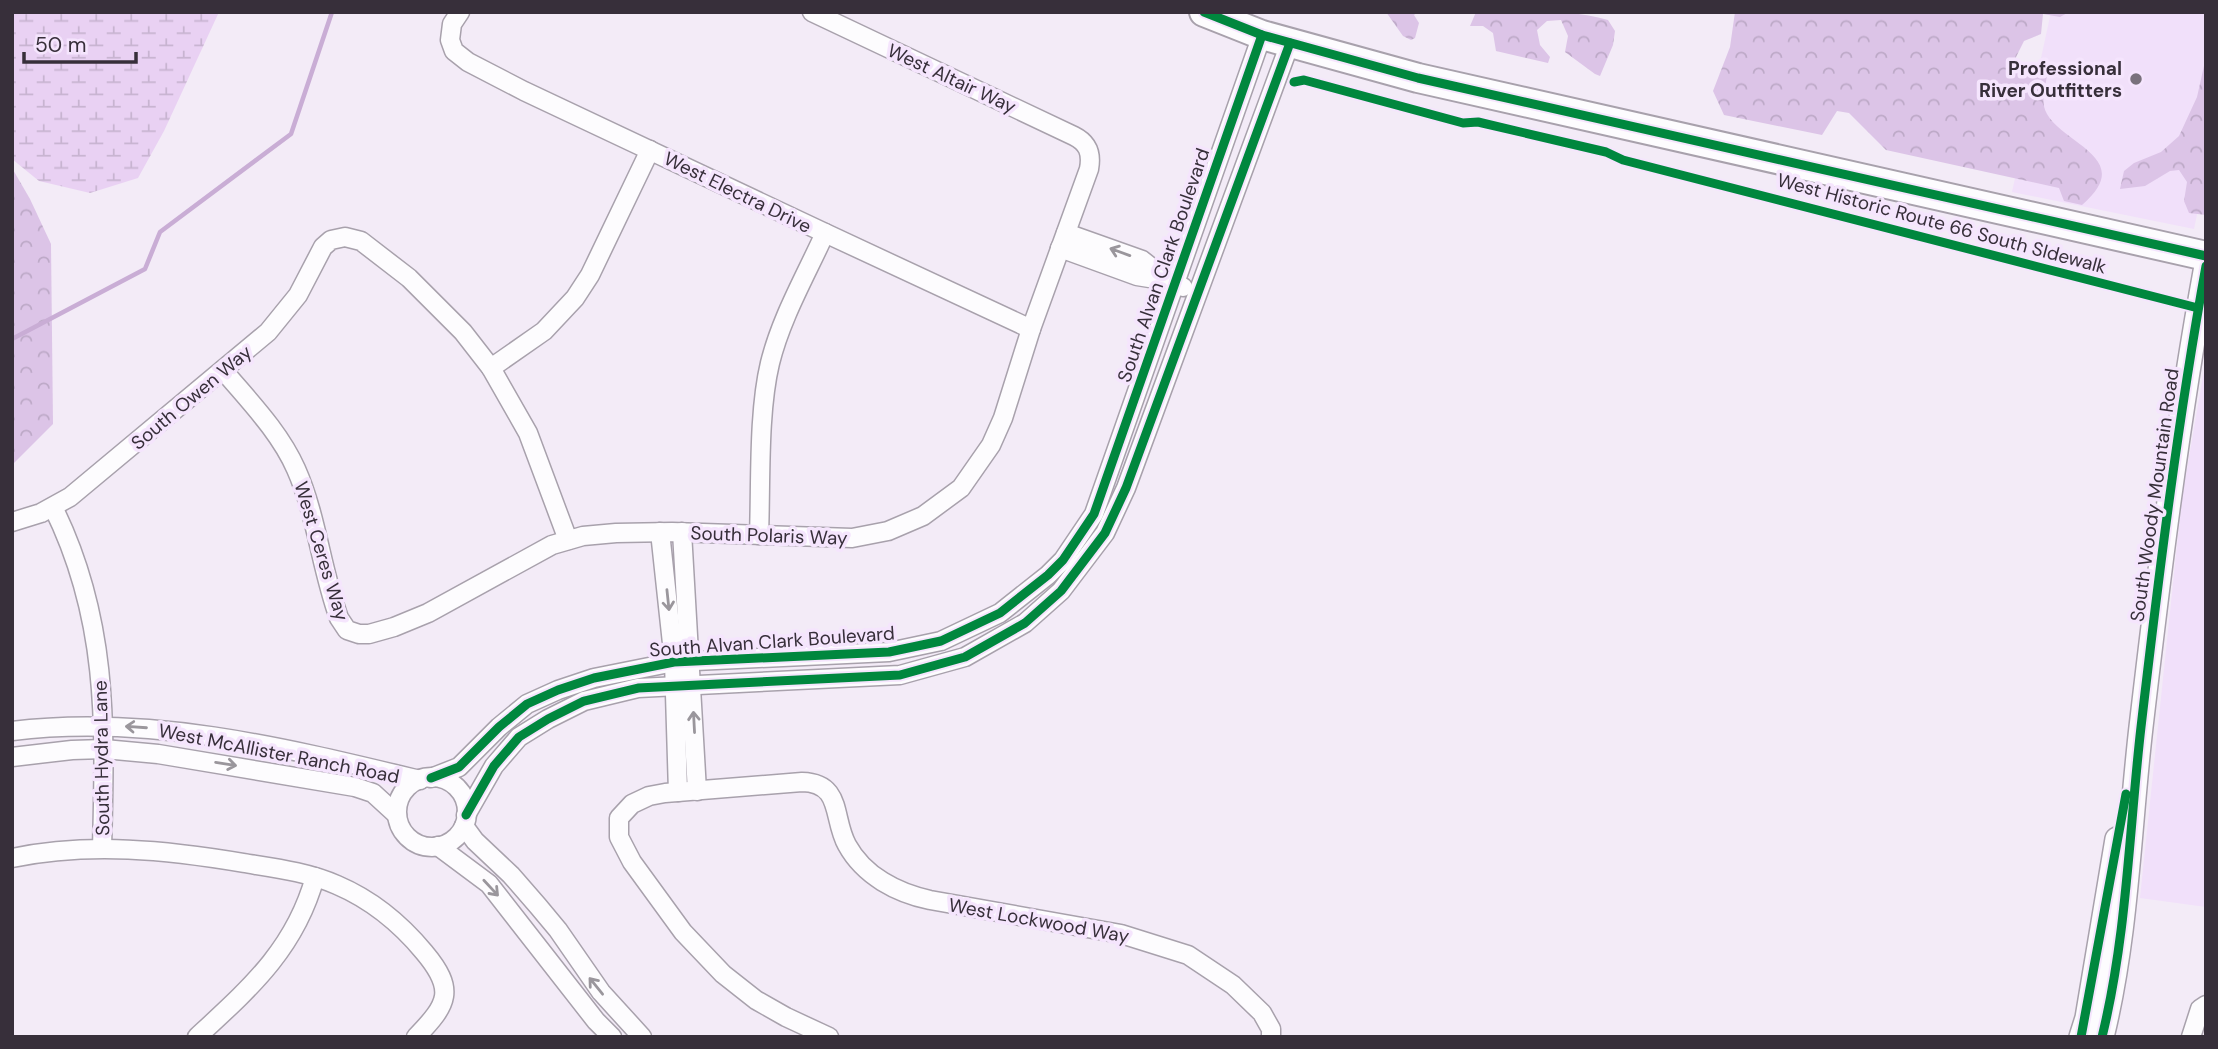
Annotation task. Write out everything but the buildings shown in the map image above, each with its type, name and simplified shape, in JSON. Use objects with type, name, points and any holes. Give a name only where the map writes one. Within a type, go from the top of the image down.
[{"type":"main road","points":[[1204,12],[1262,35],[1418,79],[2206,256]]},
{"type":"street","name":"West Electra Drive","points":[[460,12],[452,24],[451,47],[463,58],[495,77],[1031,328]]},
{"type":"street","name":"West Altair Way","points":[[812,12],[1074,136],[1086,144],[1088,149]]},
{"type":"street","name":"South Alvan Clark Boulevard","points":[[426,778],[459,767],[499,727],[527,704],[594,678],[683,662],[889,652],[941,641],[1000,613],[1048,575],[1063,560],[1094,514],[1172,282],[1262,35]]},
{"type":"street","name":"South Alvan Clark Boulevard","points":[[465,821],[494,766],[519,737],[584,701],[638,688],[900,675],[965,657],[1025,623],[1061,591],[1105,533],[1126,488],[1290,43]]},
{"type":"street","name":"South Polaris Way","points":[[347,630],[369,634],[412,620],[539,552],[568,540],[616,533],[660,532],[863,537],[888,531],[923,516],[949,498],[971,475],[995,438],[1031,328],[1089,169],[1088,149]]},
{"type":"street","points":[[568,540],[528,433],[491,368],[544,331],[575,299],[590,275],[650,150]]},
{"type":"street","points":[[759,535],[765,393],[770,363],[781,331],[824,233]]},
{"type":"street","name":"South Owen Way","points":[[12,522],[53,508],[71,497],[223,370],[279,320],[298,295],[323,247],[337,237],[361,241],[409,278],[463,332],[491,368]]},
{"type":"street","points":[[1063,241],[1137,276],[1172,282],[1198,293]]},
{"type":"street","name":"South Woody Mountain Road","points":[[2102,1037],[2111,1001],[2121,929],[2141,729],[2173,469],[2206,266]]},
{"type":"street","name":"West Ceres Way","points":[[223,370],[271,427],[296,468],[311,512],[337,612],[347,630]]},
{"type":"street","name":"South Hydra Lane","points":[[53,508],[72,551],[99,659],[104,725],[102,848]]},
{"type":"street","points":[[660,532],[683,662]]},
{"type":"street","points":[[682,532],[684,686],[697,790],[666,793],[640,800],[626,808],[620,818],[619,837],[622,847],[666,911],[702,953],[756,1000],[829,1037]]},
{"type":"street","points":[[678,792],[684,686]]},
{"type":"street","name":"West McAllister Ranch Road","points":[[12,731],[52,726],[104,725],[160,729],[211,736],[426,778]]},
{"type":"street","name":"South Woody Mountain Road","points":[[2081,1037],[2087,1018],[2120,822],[2141,729]]},
{"type":"street","name":"West McAllister Ranch Road","points":[[12,757],[104,749],[158,754],[338,783],[373,793],[397,815]]},
{"type":"street","points":[[465,821],[457,836],[448,843],[426,847],[406,836],[397,815],[398,804],[402,793],[410,785],[426,778],[443,779],[453,785],[461,793],[465,804],[465,821],[475,841],[511,875],[558,930],[593,983],[642,1037]]},
{"type":"street","name":"West Lockwood Way","points":[[697,790],[810,782],[826,789],[832,796],[838,822],[848,846],[862,864],[885,884],[912,896],[1121,934],[1170,948],[1202,963],[1233,985],[1268,1020],[1271,1037]]},
{"type":"street","points":[[438,846],[489,884],[596,1021],[612,1037]]},
{"type":"street","points":[[12,858],[64,850],[102,848],[179,852],[275,868],[336,884],[387,913],[438,968],[443,981],[444,1001],[439,1013],[416,1037]]},
{"type":"street","points":[[197,1037],[259,979],[273,961],[296,927],[315,877]]},
{"type":"street","points":[[2191,1037],[2200,1009],[2206,1005]]},
{"type":"shaded area","points":[[2051,12],[2206,12],[2206,171],[2194,229],[2012,192]]},
{"type":"shaded area","points":[[2206,359],[2206,907],[2140,898],[2182,498]]},
{"type":"green space","points":[[12,12],[219,12],[164,131],[138,178],[90,193],[39,181],[12,159]]},
{"type":"green space","points":[[1386,12],[1417,12],[1414,15],[1419,23],[1415,38],[1411,40],[1403,36]]},
{"type":"green space","points":[[1476,12],[1559,12],[1592,16],[1608,20],[1615,31],[1613,45],[1600,76],[1565,52],[1568,36],[1561,20],[1547,21],[1537,30],[1540,45],[1550,57],[1548,63],[1496,51],[1493,33],[1483,26],[1470,26]]},
{"type":"green space","points":[[1735,12],[2069,12],[2060,17],[2043,14],[2041,34],[2024,41],[2015,59],[2018,72],[2031,76],[2047,66],[2044,108],[2056,125],[2092,154],[2099,164],[2102,176],[2097,189],[2082,205],[2064,201],[2059,188],[1886,150],[1849,113],[1837,111],[1822,135],[1724,115],[1713,91],[1730,47]]},
{"type":"green space","points":[[2206,57],[2206,215],[2189,213],[2184,201],[2187,182],[2179,170],[2170,171],[2145,186],[2120,189],[2124,171],[2134,163],[2161,152],[2179,136],[2197,97]]},
{"type":"green space","points":[[12,168],[51,244],[53,424],[12,465]]},
{"type":"waterway","points":[[12,339],[145,269],[160,232],[291,134],[332,12]]},
{"type":"cycle path","name":"West Historic Route 66 South SIdewalk","points":[[1204,12],[1262,35],[1418,78],[2206,256]]},
{"type":"cycle path","points":[[431,778],[459,767],[499,727],[527,704],[594,678],[674,662],[889,652],[941,641],[1000,613],[1048,575],[1063,560],[1094,514],[1262,35]]},
{"type":"cycle path","points":[[466,815],[494,766],[519,737],[584,701],[638,688],[900,675],[965,657],[1025,623],[1061,591],[1105,533],[1126,488],[1290,43]]},
{"type":"cycle path","name":"West Historic Route 66 South SIdewalk","points":[[1294,82],[1304,80],[1463,123],[1478,122],[1606,152],[1623,160],[2198,308]]},
{"type":"cycle path","points":[[2102,1037],[2122,922],[2141,727],[2170,496],[2206,266]]},
{"type":"cycle path","points":[[2081,1037],[2126,794]]},
{"type":"place","name":"Professional River Outfitters","points":[[2136,79]]}]
